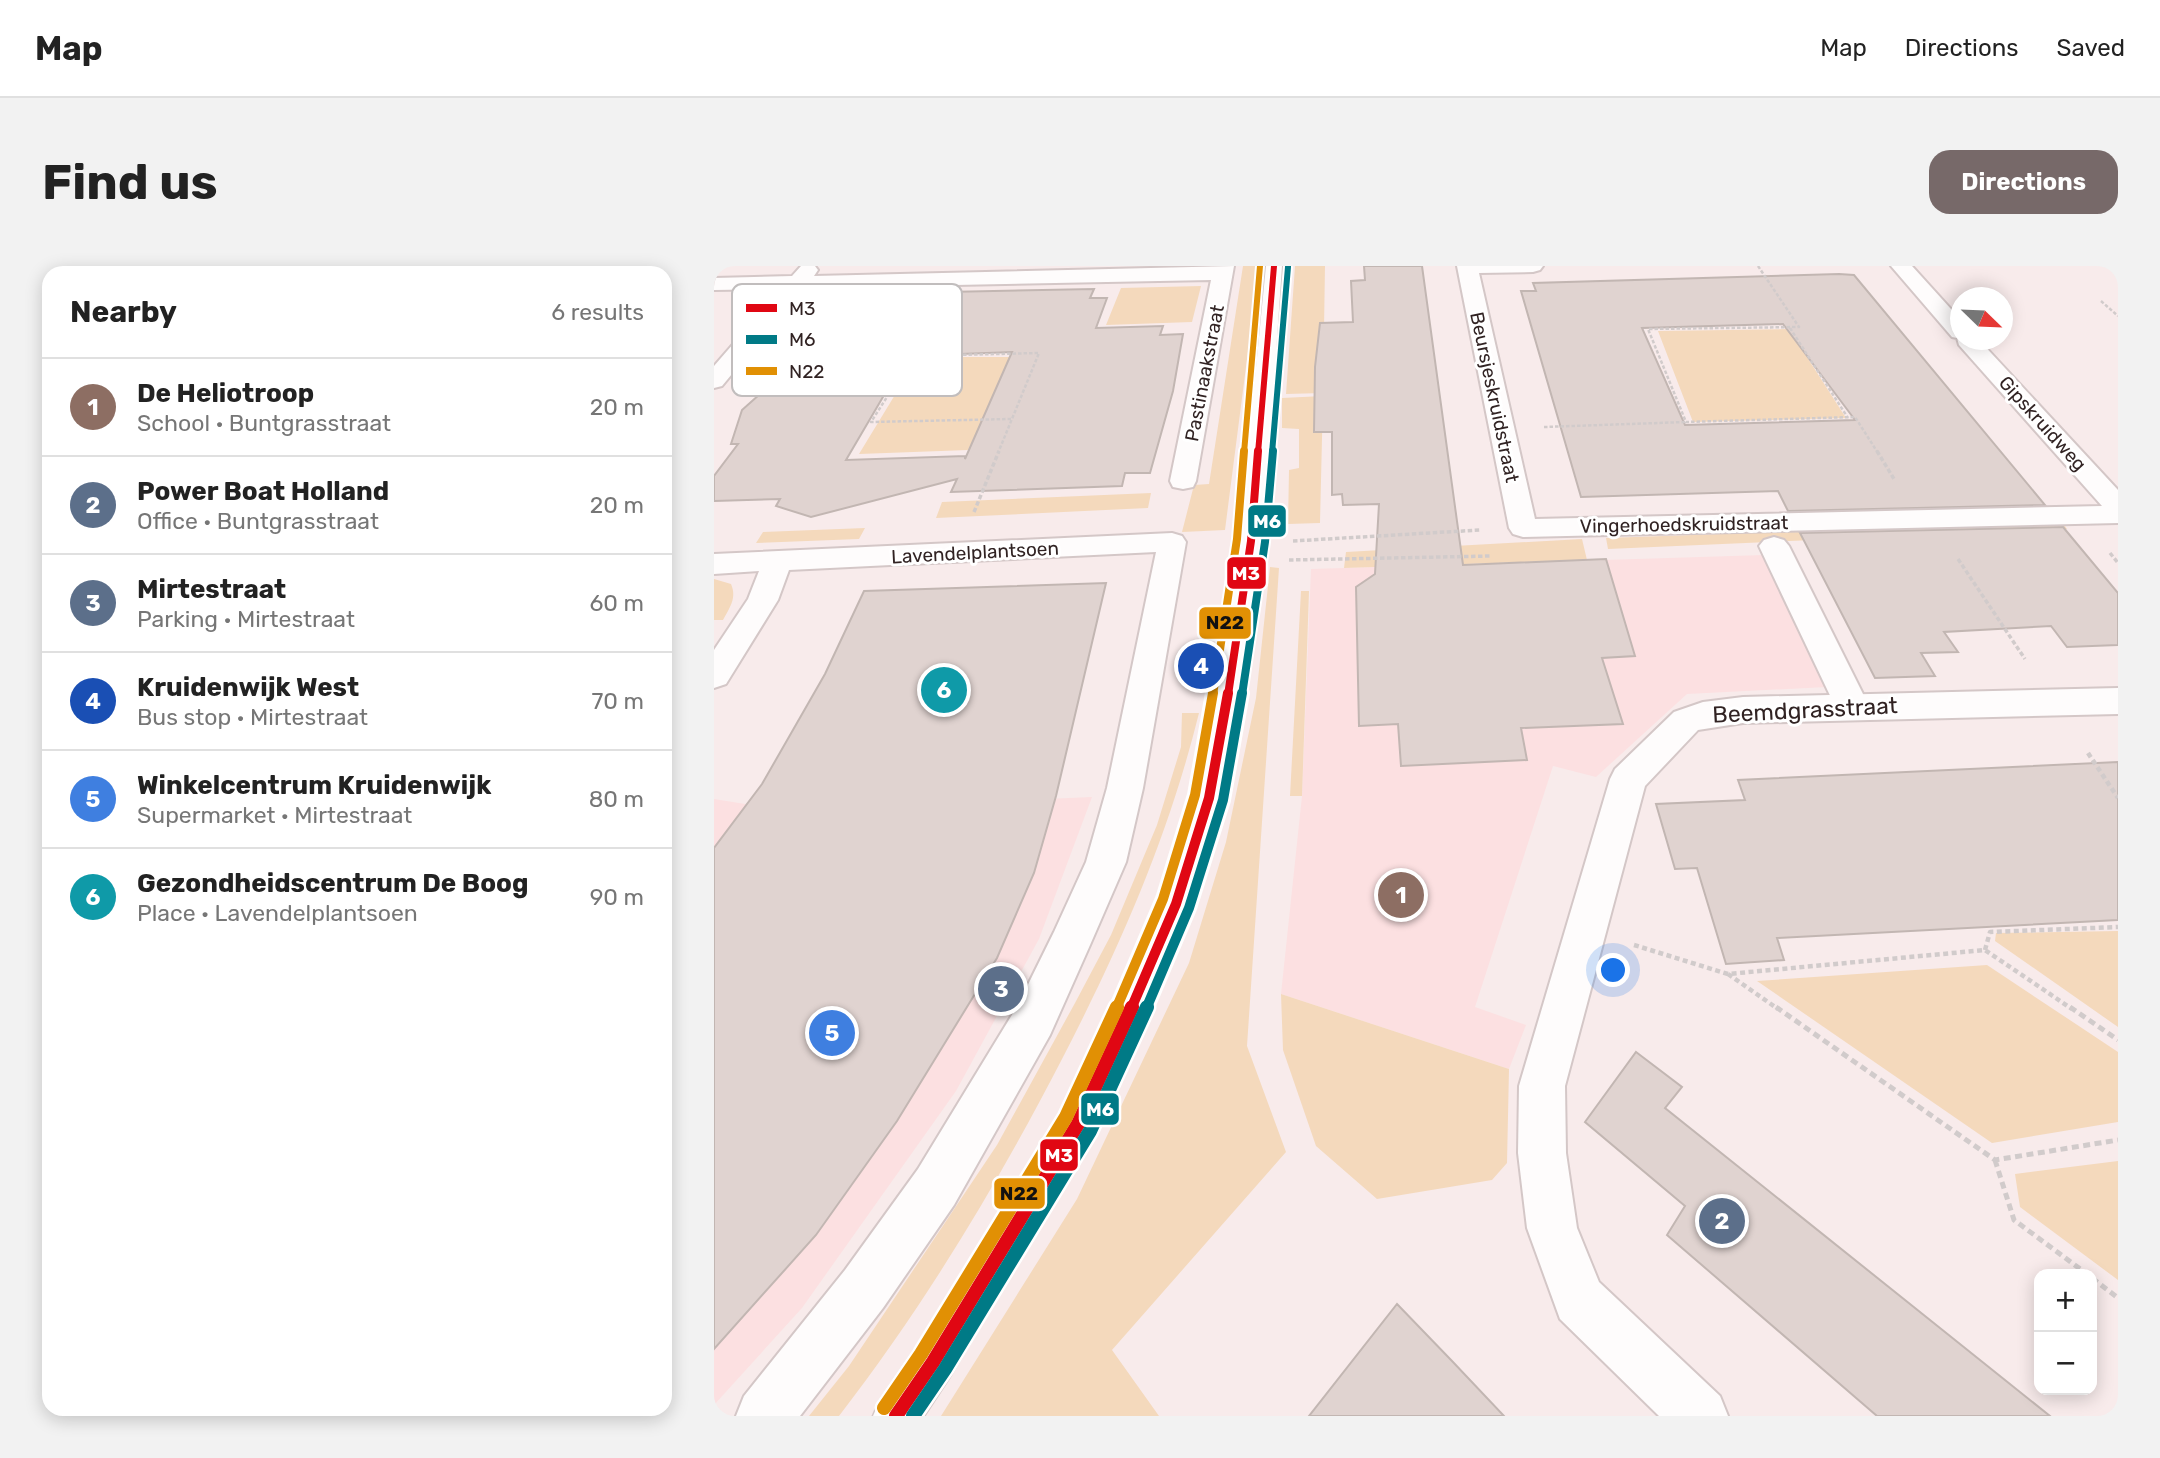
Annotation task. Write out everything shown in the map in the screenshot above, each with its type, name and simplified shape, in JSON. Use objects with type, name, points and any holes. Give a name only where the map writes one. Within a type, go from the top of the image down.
[{"type":"street","points":[[1467,267],[1533,266]]},
{"type":"street","points":[[1901,266],[1950,320]]},
{"type":"street","name":"Beursjeskruidstraat","points":[[1467,267],[1522,528]]},
{"type":"street","points":[[714,284],[804,274],[1223,270]]},
{"type":"street","name":"Pastinaakstraat","points":[[1183,481],[1223,270]]},
{"type":"street","name":"Gipskruidweg","points":[[1976,350],[2118,507]]},
{"type":"street","name":"Vingerhoedskruidstraat","points":[[1522,528],[2118,514]]},
{"type":"street","name":"Lavendelplantsoen","points":[[714,564],[1172,542],[1122,800],[1106,862],[1034,1020],[936,1187],[864,1289],[764,1416]]},
{"type":"street","name":"Beemdgrasstraat","points":[[1774,547],[1847,695]]},
{"type":"street","points":[[714,676],[763,600],[778,561]]},
{"type":"street","name":"Beemdgrasstraat","points":[[1700,1416],[1578,1300],[1552,1228],[1542,1153],[1542,1086],[1628,779],[1686,721],[1703,715],[1847,695],[2053,702],[2118,701]]},
{"type":"lane","points":[[896,1416],[933,1362],[1078,1124],[1128,1017],[1176,904],[1209,799],[1250,551],[1274,266]]},
{"type":"path","points":[[1686,422],[1648,329],[1799,327],[1758,266]]},
{"type":"path","points":[[2101,301],[2118,316]]},
{"type":"path","points":[[1790,327],[1848,418]]},
{"type":"path","points":[[962,355],[1039,353],[971,519]]},
{"type":"path","points":[[888,396],[871,422],[1011,419]]},
{"type":"path","points":[[1501,429],[1854,417],[1920,519],[1945,539],[2053,702]]},
{"type":"path","points":[[1250,551],[1280,542],[1522,528]]},
{"type":"path","points":[[1250,551],[1503,556]]},
{"type":"path","points":[[2088,753],[2118,798]]},
{"type":"path","points":[[1586,927],[1728,974],[1995,1160],[2014,1220],[2080,1269]]},
{"type":"path","points":[[1985,950],[1990,932],[2118,927]]},
{"type":"path","points":[[1728,974],[1985,950],[2118,1040]]},
{"type":"path","points":[[1995,1160],[2118,1140]]},
{"type":"path","points":[[2097,1282],[2118,1298]]},
{"type":"shaded area","points":[[1243,266],[1259,266],[1225,530],[1182,532],[1194,485],[1209,484]]},
{"type":"shaded area","points":[[1295,266],[1325,266],[1323,393],[1286,394]]},
{"type":"shaded area","points":[[1201,286],[1192,322],[1106,325],[1121,288]]},
{"type":"shaded area","points":[[1789,329],[1846,418],[1693,422],[1658,331]]},
{"type":"shaded area","points":[[962,357],[1034,357],[978,431],[968,450],[859,454],[894,396],[962,396]]},
{"type":"shaded area","points":[[1323,396],[1320,523],[1288,524],[1289,470],[1299,468],[1299,429],[1282,428],[1282,398]]},
{"type":"shaded area","points":[[1151,493],[1148,508],[936,518],[942,502]]},
{"type":"shaded area","points":[[2062,522],[2067,529],[1608,549],[1606,538]]},
{"type":"shaded area","points":[[865,528],[859,539],[756,543],[763,532]]},
{"type":"shaded area","points":[[1582,539],[1587,560],[1344,568],[1346,552]]},
{"type":"shaded area","points":[[1764,555],[1827,687],[1687,694],[1596,777],[1553,766],[1475,1007],[1526,1025],[1509,1069],[1281,994],[1302,796],[1311,569]]},
{"type":"shaded area","points":[[1270,567],[1279,568],[1247,1046],[1286,1152],[1112,1350],[1159,1416],[941,1416],[1077,1199],[1189,963],[1226,842],[1256,698]]},
{"type":"shaded area","points":[[714,579],[731,584],[733,589],[732,602],[723,620],[714,620]]},
{"type":"shaded area","points":[[1301,591],[1309,591],[1302,796],[1290,796]]},
{"type":"shaded area","points":[[1182,713],[1199,713],[1173,804],[1157,848],[1103,976],[1037,1107],[958,1244],[901,1332],[839,1416],[809,1416],[849,1366],[997,1145],[1075,1003],[1111,935],[1157,825],[1181,747]]},
{"type":"shaded area","points":[[1092,797],[1039,939],[956,1091],[802,1308],[714,1405],[714,799],[783,810]]},
{"type":"shaded area","points":[[2118,931],[2118,1027],[1995,941],[1996,933]]},
{"type":"shaded area","points":[[1987,965],[2118,1052],[2118,1122],[1992,1143],[1757,981]]},
{"type":"shaded area","points":[[1281,994],[1509,1069],[1507,1163],[1492,1180],[1377,1199],[1316,1146],[1283,1050]]},
{"type":"shaded area","points":[[2118,1161],[2118,1280],[2020,1207],[2015,1174]]},
{"type":"building","points":[[1364,266],[1422,266],[1463,565],[1606,559],[1635,656],[1602,658],[1623,724],[1521,728],[1527,760],[1401,766],[1398,724],[1359,726],[1356,587],[1375,574],[1379,504],[1343,505],[1342,494],[1332,495],[1332,432],[1314,432],[1315,367],[1320,323],[1353,322],[1351,281],[1365,280]]},
{"type":"building","points":[[1854,275],[2045,505],[1788,511],[1778,491],[1581,497],[1521,291],[1536,291],[1533,283]],"holes":[[[1783,324],[1855,420],[1685,425],[1642,328]]]},
{"type":"building","points":[[1094,289],[1090,298],[1107,298],[1096,328],[1163,326],[1160,335],[1183,334],[1173,391],[1150,473],[1125,473],[1122,486],[951,492],[957,479],[811,517],[776,506],[780,499],[714,501],[714,476],[738,444],[731,444],[742,410],[758,396],[884,396],[846,460],[965,456],[965,459],[1012,352],[962,354],[962,292]]},
{"type":"building","points":[[2063,527],[2118,593],[2118,645],[2067,647],[2051,626],[1944,632],[1958,652],[1921,653],[1935,676],[1875,678],[1800,533]]},
{"type":"building","points":[[1106,583],[1056,796],[1034,873],[997,958],[897,1121],[816,1235],[714,1349],[714,848],[762,784],[825,674],[864,591]]},
{"type":"building","points":[[2118,762],[2118,920],[1777,938],[1784,960],[1726,964],[1697,868],[1675,869],[1656,804],[1745,800],[1738,780]]},
{"type":"building","points":[[1636,1052],[1682,1087],[1665,1108],[2050,1416],[1877,1416],[1667,1235],[1685,1206],[1585,1122]]},
{"type":"building","points":[[1397,1304],[1452,1361],[1504,1416],[1309,1416]]},
{"type":"transit line","name":"N22","points":[[884,1408],[921,1354],[1066,1117],[1163,899],[1195,795],[1220,657],[1237,539],[1260,266]]},
{"type":"transit line","name":"M3","points":[[896,1416],[933,1362],[1078,1124],[1128,1017],[1176,904],[1209,798],[1234,659],[1251,541],[1274,266]]},
{"type":"transit line","name":"M6","points":[[913,1416],[945,1369],[1090,1131],[1141,1022],[1189,908],[1223,800],[1248,661],[1265,542],[1288,267]]},
{"type":"place","name":"Kruidenwijk West","points":[[1201,666]]},
{"type":"place","name":"Gezondheidscentrum De Boog","points":[[944,690]]},
{"type":"place","name":"De Heliotroop","points":[[1401,895]]},
{"type":"place","name":"Mirtestraat","points":[[1001,989]]},
{"type":"place","name":"Winkelcentrum Kruidenwijk","points":[[832,1033]]},
{"type":"place","name":"Power Boat Holland","points":[[1722,1221]]}]
